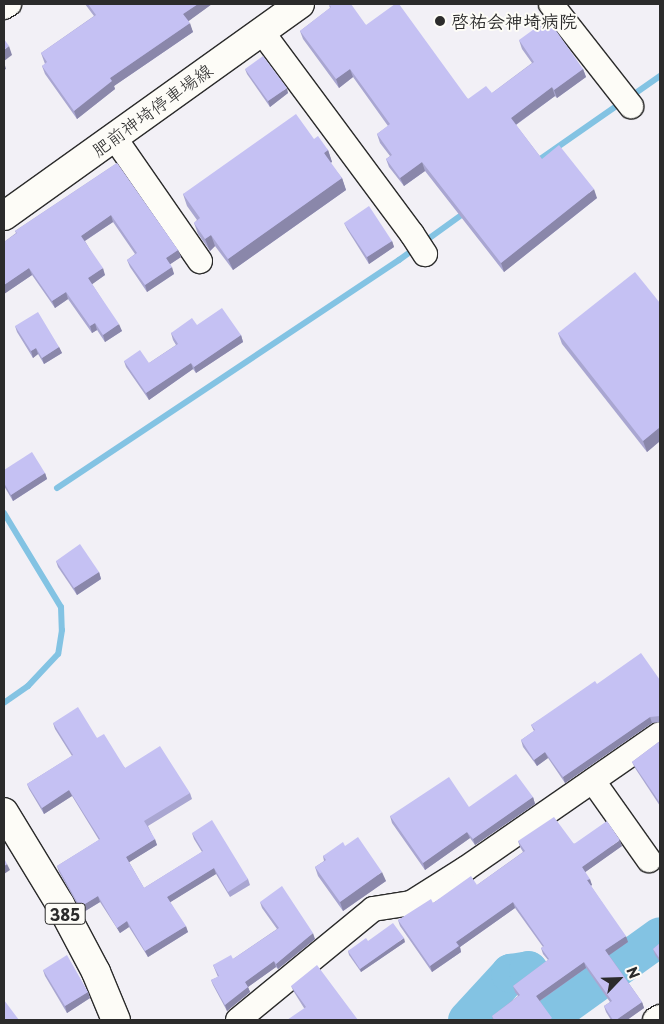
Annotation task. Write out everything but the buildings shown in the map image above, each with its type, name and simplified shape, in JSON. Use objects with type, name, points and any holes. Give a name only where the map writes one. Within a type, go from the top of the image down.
[{"type":"main road","name":"肥前神埼停車場線","points":[[4,216],[262,32],[292,6]]},
{"type":"main road","name":"385","points":[[4,812],[60,904],[96,972],[116,1020]]},
{"type":"street","points":[[4,8],[9,4]]},
{"type":"street","points":[[552,4],[624,97]]},
{"type":"street","points":[[262,32],[425,254]]},
{"type":"street","points":[[114,137],[200,261]]},
{"type":"street","points":[[238,1020],[373,910],[411,903],[465,869],[660,734]]},
{"type":"street","points":[[593,781],[649,860]]},
{"type":"street","points":[[655,1020],[660,1017]]},
{"type":"waterway","points":[[630,97],[660,76]]},
{"type":"waterway","points":[[536,162],[622,102]]},
{"type":"waterway","points":[[57,488],[399,260],[467,211]]},
{"type":"waterway","points":[[4,513],[61,607],[62,630],[58,654],[28,686],[4,703]]},
{"type":"waterway","points":[[467,1020],[510,973],[528,970],[554,1004],[564,1005],[660,936]]},
{"type":"place","name":"啓祐会神埼病院","points":[[440,21]]}]
